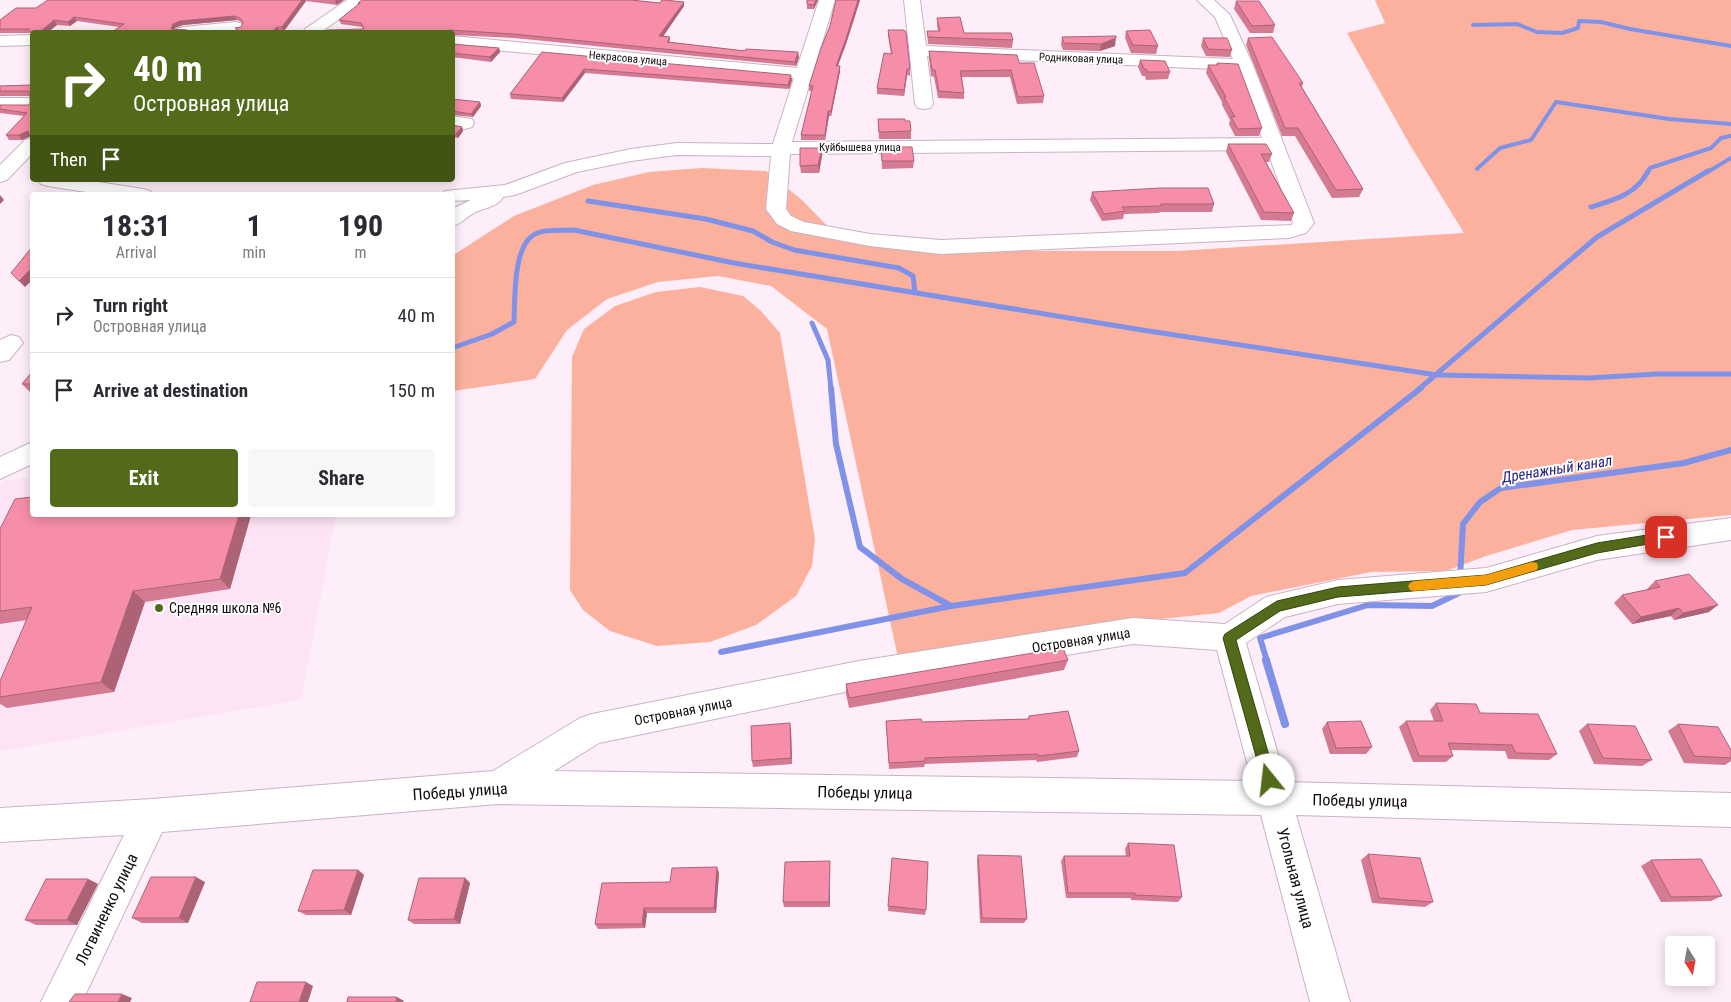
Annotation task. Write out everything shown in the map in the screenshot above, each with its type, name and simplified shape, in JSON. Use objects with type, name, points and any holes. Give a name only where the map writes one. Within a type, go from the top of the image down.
[{"type":"street","points":[[315,30],[358,0]]},
{"type":"street","points":[[827,0],[781,148],[776,209],[784,220],[798,227],[870,240],[951,247],[1289,232],[1299,229],[1304,223],[1244,65],[1222,15],[1205,0]]},
{"type":"street","points":[[912,0],[924,104]]},
{"type":"street","points":[[201,30],[236,26]]},
{"type":"street","points":[[0,41],[30,40]]},
{"type":"street","name":"Некрасова улица","points":[[455,42],[803,74]]},
{"type":"street","name":"Родниковая улица","points":[[918,51],[1244,65]]},
{"type":"street","points":[[0,103],[30,103]]},
{"type":"street","name":"Куйбышева улица","points":[[455,195],[508,191],[572,167],[631,154],[677,150],[765,151],[781,148],[1274,144]]},
{"type":"street","points":[[1,174],[30,146]]},
{"type":"street","points":[[1,174],[23,176]]},
{"type":"street","points":[[61,182],[124,192]]},
{"type":"street","points":[[455,218],[466,209],[508,191]]},
{"type":"street","points":[[0,469],[30,453]]},
{"type":"street","points":[[1229,638],[1277,606],[1338,592],[1486,580],[1597,548],[1731,529]]},
{"type":"street","name":"Островная улица","points":[[498,787],[592,729],[859,675],[1133,631],[1229,638]]},
{"type":"street","name":"Угольная улица","points":[[1229,638],[1330,1002]]},
{"type":"street","name":"Победы улица","points":[[0,825],[152,816],[498,787],[1274,798],[1731,810]]},
{"type":"street","name":"Логвиненко улица","points":[[61,1002],[152,816]]},
{"type":"shaded area","points":[[1375,0],[1731,0],[1731,515],[1572,530],[1486,556],[1446,571],[1371,572],[1251,596],[1219,613],[1092,626],[900,667],[827,329],[771,286],[718,276],[658,282],[607,299],[567,330],[535,379],[455,391],[455,254],[514,216],[593,185],[649,172],[702,168],[766,171],[802,200],[836,235],[945,251],[1178,251],[1464,233],[1410,145],[1347,33],[1385,23]]},
{"type":"shaded area","points":[[700,287],[743,296],[760,310],[780,333],[815,539],[812,566],[796,596],[756,625],[710,642],[657,646],[610,631],[583,610],[570,590],[572,357],[584,329],[615,306],[656,292]]},
{"type":"shaded area","name":"Средняя школа №6","points":[[30,477],[30,517],[336,517],[301,700],[0,751],[0,485],[2,481]]},
{"type":"building","points":[[48,0],[302,0],[282,27],[277,27],[274,30],[238,30],[235,28],[241,27],[243,22],[240,18],[234,16],[180,21],[173,24],[171,29],[187,30],[115,30],[124,24],[74,17],[68,22],[54,20],[42,30],[0,29],[0,20],[16,8],[36,8]]},
{"type":"building","points":[[362,0],[631,0],[660,3],[664,0],[684,2],[659,36],[670,37],[667,42],[745,51],[746,49],[798,52],[795,62],[455,30],[327,30],[364,29],[361,23],[339,20],[360,3],[358,3]]},
{"type":"building","points":[[807,0],[816,0],[814,5],[807,4]]},
{"type":"building","points":[[836,0],[858,0],[836,66],[840,66],[831,111],[828,111],[825,135],[801,135],[813,86],[809,86],[830,26]]},
{"type":"building","points":[[1236,1],[1259,1],[1275,25],[1252,26]]},
{"type":"building","points":[[960,17],[964,33],[1011,33],[1013,40],[928,37],[927,31],[940,31],[937,18]]},
{"type":"building","points":[[888,30],[904,30],[906,32],[910,69],[907,69],[904,90],[877,88],[884,53],[892,54]]},
{"type":"building","points":[[1150,30],[1158,46],[1133,45],[1126,31]]},
{"type":"building","points":[[1116,36],[1116,38],[1101,44],[1064,43],[1062,37]]},
{"type":"building","points":[[1272,37],[1303,83],[1299,83],[1363,189],[1336,190],[1298,128],[1285,128],[1248,38]]},
{"type":"building","points":[[1203,38],[1227,38],[1232,50],[1208,49]]},
{"type":"building","points":[[455,44],[499,48],[490,57],[455,53]]},
{"type":"building","points":[[929,51],[1017,55],[1019,63],[1034,63],[1044,96],[1018,97],[1011,70],[960,71],[964,93],[939,91],[935,70],[932,70]]},
{"type":"building","points":[[542,52],[791,75],[788,85],[584,69],[562,98],[510,94]]},
{"type":"building","points":[[1140,60],[1165,61],[1170,72],[1148,72],[1144,69]]},
{"type":"building","points":[[1217,63],[1238,64],[1262,128],[1238,129],[1231,117],[1235,117],[1224,97],[1226,97],[1208,65],[1218,65]]},
{"type":"building","points":[[30,85],[30,93],[29,91],[0,91],[0,86]]},
{"type":"building","points":[[455,99],[480,102],[471,114],[455,111]]},
{"type":"building","points":[[30,103],[30,136],[28,131],[19,135],[6,135],[27,113],[0,109],[0,105],[29,105]]},
{"type":"building","points":[[878,119],[905,119],[905,121],[910,121],[911,131],[879,132]]},
{"type":"building","points":[[455,126],[462,127],[456,134]]},
{"type":"building","points":[[1228,144],[1266,144],[1272,154],[1261,154],[1294,213],[1264,212]]},
{"type":"building","points":[[881,147],[912,147],[914,161],[882,161]]},
{"type":"building","points":[[800,148],[822,148],[818,165],[800,166]]},
{"type":"building","points":[[1160,188],[1208,188],[1214,204],[1161,204],[1161,206],[1122,207],[1125,211],[1104,214],[1092,192]]},
{"type":"building","points":[[30,249],[30,270],[19,281],[11,273]]},
{"type":"building","points":[[30,374],[30,384],[22,384]]},
{"type":"building","points":[[30,497],[30,517],[238,517],[220,579],[133,591],[101,682],[0,697],[0,681],[32,607],[0,611],[0,529],[15,499]]},
{"type":"building","points":[[1689,574],[1718,605],[1683,613],[1679,608],[1641,617],[1622,595],[1660,587],[1655,581]]},
{"type":"building","points":[[1063,648],[1068,660],[849,698],[846,684]]},
{"type":"building","points":[[1436,703],[1476,704],[1480,713],[1538,714],[1557,754],[1516,753],[1512,745],[1448,743],[1453,756],[1419,756],[1406,721],[1443,721]]},
{"type":"building","points":[[1068,711],[1079,751],[1039,756],[1038,754],[925,758],[925,761],[889,763],[886,721],[921,719],[922,722],[1029,719],[1029,716]]},
{"type":"building","points":[[1361,721],[1372,747],[1336,748],[1327,722]]},
{"type":"building","points":[[790,723],[791,758],[752,761],[751,726]]},
{"type":"building","points":[[1587,724],[1635,726],[1652,760],[1603,758]]},
{"type":"building","points":[[1678,724],[1718,727],[1731,750],[1731,758],[1694,756]]},
{"type":"building","points":[[1128,843],[1174,845],[1182,897],[1135,895],[1135,893],[1068,893],[1064,856],[1130,856]]},
{"type":"building","points":[[1368,854],[1420,858],[1433,902],[1379,898]]},
{"type":"building","points":[[978,855],[1021,856],[1027,919],[982,918]]},
{"type":"building","points":[[892,858],[928,862],[926,910],[888,906]]},
{"type":"building","points":[[1701,859],[1722,896],[1671,897],[1651,860]]},
{"type":"building","points":[[830,861],[829,902],[783,902],[785,862]]},
{"type":"building","points":[[717,867],[714,908],[644,908],[642,924],[595,924],[602,883],[670,882],[672,868]]},
{"type":"building","points":[[313,870],[358,870],[344,910],[298,911]]},
{"type":"building","points":[[151,877],[196,877],[179,918],[132,918]]},
{"type":"building","points":[[419,878],[465,878],[454,919],[408,920]]},
{"type":"building","points":[[46,879],[88,879],[67,920],[25,920]]},
{"type":"building","points":[[257,982],[306,982],[299,1002],[250,1002]]},
{"type":"building","points":[[75,994],[122,994],[118,1002],[69,1002]]},
{"type":"building","points":[[348,997],[397,997],[396,1002],[347,1002]]},
{"type":"waterway","points":[[1473,25],[1517,24],[1537,32],[1562,33],[1578,28],[1579,21],[1601,22],[1630,29],[1731,46]]},
{"type":"waterway","points":[[1477,169],[1500,148],[1531,140],[1556,102],[1669,119],[1731,124]]},
{"type":"waterway","points":[[1648,173],[1650,168],[1711,148],[1721,138],[1731,136]]},
{"type":"waterway","points":[[1706,173],[1731,158]]},
{"type":"waterway","points":[[1591,207],[1616,199],[1631,191],[1648,171]]},
{"type":"waterway","points":[[1436,375],[1597,237],[1708,171]]},
{"type":"waterway","points":[[588,201],[706,219],[753,231],[772,242],[794,250],[899,268],[913,276],[915,293]]},
{"type":"waterway","points":[[455,347],[492,334],[514,322],[516,276],[521,252],[532,236],[536,233],[547,231],[574,230],[734,263],[915,293]]},
{"type":"waterway","points":[[915,293],[1436,375]]},
{"type":"waterway","points":[[812,323],[828,360],[831,389]]},
{"type":"waterway","points":[[1436,375],[1589,378],[1657,374],[1731,374]]},
{"type":"waterway","points":[[1419,389],[1436,375]]},
{"type":"waterway","points":[[831,388],[836,444],[860,547],[902,579],[951,606]]},
{"type":"waterway","points":[[951,606],[1185,573],[1421,388]]},
{"type":"waterway","name":"Дренажный канал","points":[[1460,578],[1463,524],[1480,502],[1501,488],[1684,463],[1731,450]]},
{"type":"waterway","name":"Дренажный канал","points":[[1267,661],[1260,638],[1368,605],[1432,606],[1459,593],[1459,588]]},
{"type":"waterway","points":[[721,652],[951,606]]},
{"type":"waterway","name":"Дренажный канал","points":[[1266,660],[1285,724]]},
{"type":"slow traffic","points":[[1414,586],[1486,580],[1532,567]]},
{"type":"place","name":"Средняя школа №6","points":[[159,608]]},
{"type":"route","points":[[1269,780],[1229,638],[1277,606],[1338,592],[1486,580],[1597,548],[1666,537]]}]
